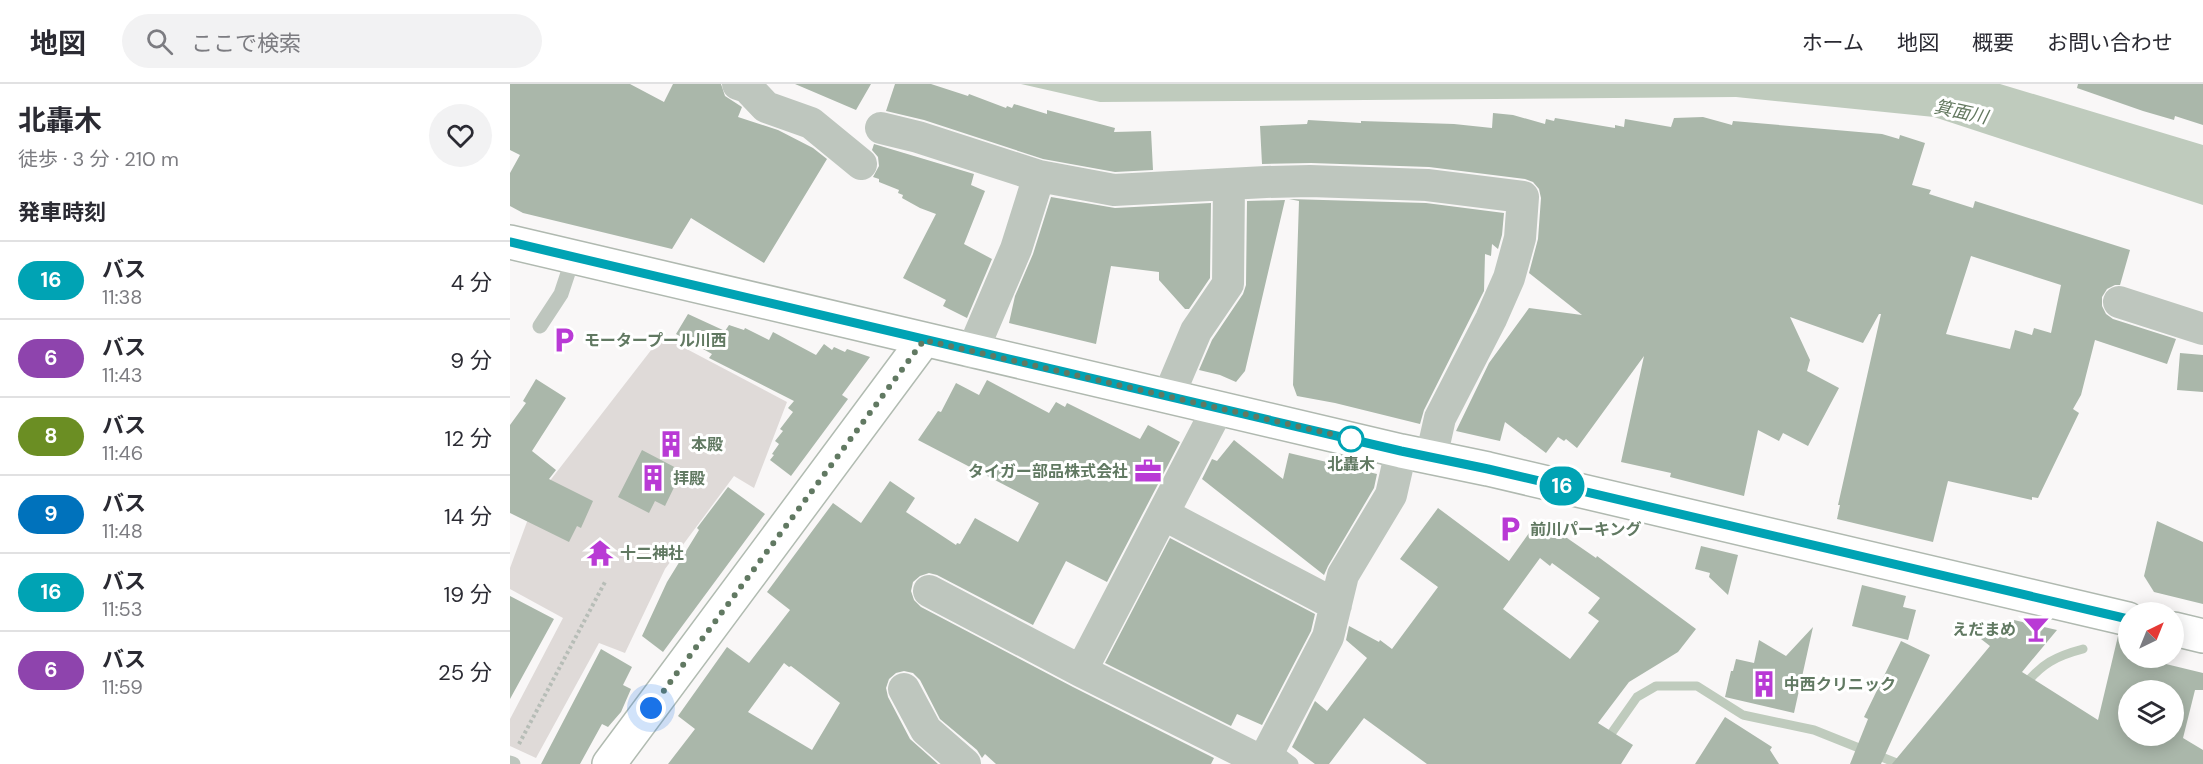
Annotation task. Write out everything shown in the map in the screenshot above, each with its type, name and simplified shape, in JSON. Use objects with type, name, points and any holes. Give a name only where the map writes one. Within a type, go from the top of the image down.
[{"type":"main road","points":[[510,242],[972,352],[1169,395],[2118,617]]},
{"type":"main road","points":[[609,764],[924,340]]},
{"type":"main road","points":[[2184,631],[2203,636]]},
{"type":"street","points":[[738,84],[747,87],[766,107],[811,123],[861,164]]},
{"type":"street","points":[[881,128],[918,137],[1039,176],[1114,190],[1310,181],[1418,185],[1523,197],[1520,238],[1509,278],[1487,327],[1440,418],[1343,575],[1328,638],[1271,760],[1081,671],[929,591]]},
{"type":"street","points":[[972,352],[1016,249],[1039,176]]},
{"type":"street","points":[[1169,395],[1196,331],[1228,284],[1229,184]]},
{"type":"street","points":[[2119,302],[2203,329]]},
{"type":"street","points":[[1081,671],[1218,408]]},
{"type":"street","points":[[1163,514],[1336,605]]},
{"type":"street","points":[[904,689],[926,730],[965,764]]},
{"type":"lane","points":[[540,326],[561,294],[573,258]]},
{"type":"path","points":[[513,759],[605,582]]},
{"type":"shaded area","name":"十二神社","points":[[662,336],[787,402],[754,488],[734,476],[665,569],[625,653],[599,643],[536,758],[510,746],[510,719],[563,618],[510,589],[510,568],[535,500]]},
{"type":"water","name":"箕面川","points":[[1021,84],[2000,84],[2203,145],[2203,205],[1934,117],[1736,97],[1100,102]]},
{"type":"building","points":[[510,84],[630,84],[664,102],[673,84],[721,84],[725,96],[742,107],[738,117],[778,130],[813,148],[827,159],[764,263],[691,218],[672,249],[523,213],[510,206],[510,173],[520,155],[510,150]]},
{"type":"building","points":[[795,84],[871,84],[856,110]]},
{"type":"building","points":[[895,84],[931,84],[968,96],[969,94],[1006,108],[1007,106],[1012,108],[1014,104],[1047,114],[1047,110],[1115,128],[1114,132],[1151,131],[1153,170],[1115,172],[1043,159],[924,120],[886,111]]},
{"type":"building","points":[[2078,84],[2203,84],[2203,125],[2175,116],[2174,120],[2143,111],[2077,88]]},
{"type":"building","points":[[1493,113],[1513,115],[1545,124],[1546,119],[1554,121],[1555,118],[1615,128],[1615,125],[1624,127],[1625,119],[1671,127],[1674,118],[1703,117],[1732,125],[1733,121],[1882,134],[1899,139],[1900,135],[1925,143],[1912,185],[1931,190],[1929,194],[1973,208],[1975,201],[2130,250],[2120,285],[2107,289],[2102,297],[2102,306],[2106,314],[2113,319],[2176,339],[2167,364],[2095,340],[2081,395],[2073,409],[2079,413],[2038,498],[2032,497],[2032,500],[1948,481],[1933,542],[1837,519],[1840,505],[1838,505],[1881,314],[1863,343],[1790,317],[1810,360],[1807,371],[1839,388],[1808,446],[1783,433],[1779,441],[1758,430],[1744,496],[1670,477],[1671,473],[1621,462],[1644,356],[1577,448],[1566,439],[1564,441],[1558,437],[1546,453],[1505,422],[1500,441],[1456,431],[1489,363],[1529,308],[1582,315],[1529,273],[1538,239],[1541,198],[1539,189],[1533,182],[1525,179],[1429,167],[1311,163],[1262,164],[1260,126],[1307,124],[1308,120],[1454,124],[1492,128]],"holes":[[[1971,256],[2061,285],[2051,333],[2034,328],[2032,335],[2015,330],[2010,349],[1946,334]]]},
{"type":"building","points":[[874,144],[974,174],[971,185],[985,191],[964,244],[992,259],[967,318],[943,306],[946,300],[903,278],[936,214],[902,198],[903,195],[898,193],[899,190],[873,177],[879,166],[878,157],[872,150]]},
{"type":"building","points":[[1051,197],[1115,208],[1211,203],[1210,278],[1189,309],[1185,309],[1159,280],[1159,272],[1111,266],[1096,344],[1009,323],[1015,296],[1033,254]]},
{"type":"building","points":[[1289,199],[1426,203],[1504,213],[1498,249],[1492,244],[1491,256],[1485,254],[1484,291],[1424,410],[1420,424],[1297,396],[1293,385],[1299,201]]},
{"type":"building","points":[[1285,200],[1245,371],[1236,382],[1199,370],[1212,340],[1243,294],[1246,285],[1247,201]]},
{"type":"building","points":[[688,314],[725,331],[729,325],[744,330],[745,328],[769,340],[773,332],[816,355],[824,344],[832,350],[834,347],[845,352],[847,349],[870,357],[842,395],[848,399],[791,476],[770,460],[779,444],[775,441],[783,431],[780,429],[793,412],[788,408],[794,401],[709,358],[712,354],[676,334]]},
{"type":"building","points":[[2180,353],[2203,355],[2203,392],[2177,390]]},
{"type":"building","points":[[536,379],[566,398],[532,451],[556,470],[549,479],[593,501],[581,528],[577,526],[569,542],[510,513],[510,425],[526,403],[523,401]]},
{"type":"building","points":[[987,380],[1049,413],[1056,402],[1065,407],[1067,403],[1140,439],[1148,425],[1180,442],[1107,582],[1066,561],[1033,625],[929,573],[913,582],[911,591],[914,600],[921,607],[1214,758],[1211,764],[996,764],[985,754],[982,758],[977,750],[940,719],[920,680],[913,673],[904,671],[896,673],[889,679],[886,688],[888,697],[910,739],[938,764],[668,764],[695,729],[678,716],[727,647],[749,663],[790,610],[767,592],[833,503],[861,523],[890,481],[915,498],[906,512],[956,545],[960,544],[975,518],[1018,542],[1039,503],[918,440],[938,411],[941,412],[956,383],[979,395]],"holes":[[[784,663],[791,666],[840,703],[812,750],[748,712]]]},
{"type":"building","points":[[1234,440],[1283,479],[1289,453],[1377,474],[1374,488],[1324,575],[1202,479],[1212,459],[1217,461]]},
{"type":"building","name":"拝殿","points":[[642,450],[682,471],[665,506],[655,501],[649,513],[618,497]]},
{"type":"building","points":[[728,487],[765,514],[663,652],[642,636],[667,582],[699,530],[697,528]]},
{"type":"building","points":[[1438,508],[1509,561],[1534,526],[1554,529],[1596,558],[1597,556],[1696,629],[1678,652],[1629,682],[1598,723],[1633,745],[1621,764],[1427,764],[1364,718],[1329,764],[1315,764],[1292,747],[1315,701],[1327,711],[1367,658],[1346,640],[1349,626],[1379,642],[1380,640],[1392,649],[1438,587],[1400,559]],"holes":[[[1540,558],[1550,566],[1552,563],[1600,598],[1588,613],[1599,621],[1570,659],[1503,609]]]},
{"type":"building","points":[[2157,521],[2203,542],[2203,604],[2154,592],[2144,576]]},
{"type":"building","points":[[1170,538],[1315,614],[1311,631],[1262,725],[1237,714],[1231,726],[1105,663]]},
{"type":"building","points":[[1701,546],[1738,555],[1728,595],[1709,577],[1710,573],[1695,569]]},
{"type":"building","points":[[1862,585],[1906,596],[1903,607],[1916,610],[1908,640],[1852,626]]},
{"type":"building","points":[[510,596],[554,619],[510,699]]},
{"type":"building","points":[[2014,620],[2057,630],[2022,672],[2098,720],[2118,636],[2118,668],[2182,668],[2203,673],[2203,690],[2195,690],[2184,734],[2184,680],[2118,680],[2118,746],[2184,746],[2184,739],[2203,750],[2203,764],[1892,764],[1990,646],[1981,639],[1994,623],[2012,627]]},
{"type":"building","name":"中西クリニック","points":[[1813,627],[1794,713],[1725,697],[1736,659],[1754,663],[1759,640],[1786,656]]},
{"type":"building","points":[[1901,641],[1930,655],[1881,764],[1850,764],[1868,719],[1864,717]]},
{"type":"building","points":[[601,649],[632,667],[623,685],[631,689],[621,712],[608,727],[602,724],[580,764],[541,764]]},
{"type":"building","points":[[1725,717],[1772,747],[1770,750],[1779,764],[1695,764]]},
{"type":"waterway","points":[[2024,686],[2050,662],[2083,649]]},
{"type":"waterway","points":[[1606,741],[1637,697],[1656,686],[1697,686],[1743,715],[1814,730],[1899,764]]},
{"type":"bus line","name":"16","points":[[510,242],[956,348],[1169,395],[2118,617]]},
{"type":"place","name":"モータープール川西","points":[[564,340]]},
{"type":"place","name":"北轟木","points":[[1351,439]]},
{"type":"place","name":"本殿","points":[[671,444]]},
{"type":"place","name":"タイガー部品株式会社","points":[[1148,471]]},
{"type":"place","name":"拝殿","points":[[653,478]]},
{"type":"place","name":"前川パーキング","points":[[1510,529]]},
{"type":"place","name":"十二神社","points":[[600,553]]},
{"type":"place","name":"えだまめ","points":[[2036,629]]},
{"type":"place","name":"中西クリニック","points":[[1764,684]]},
{"type":"route","points":[[651,708],[924,340],[1357,440],[1351,439]]}]
